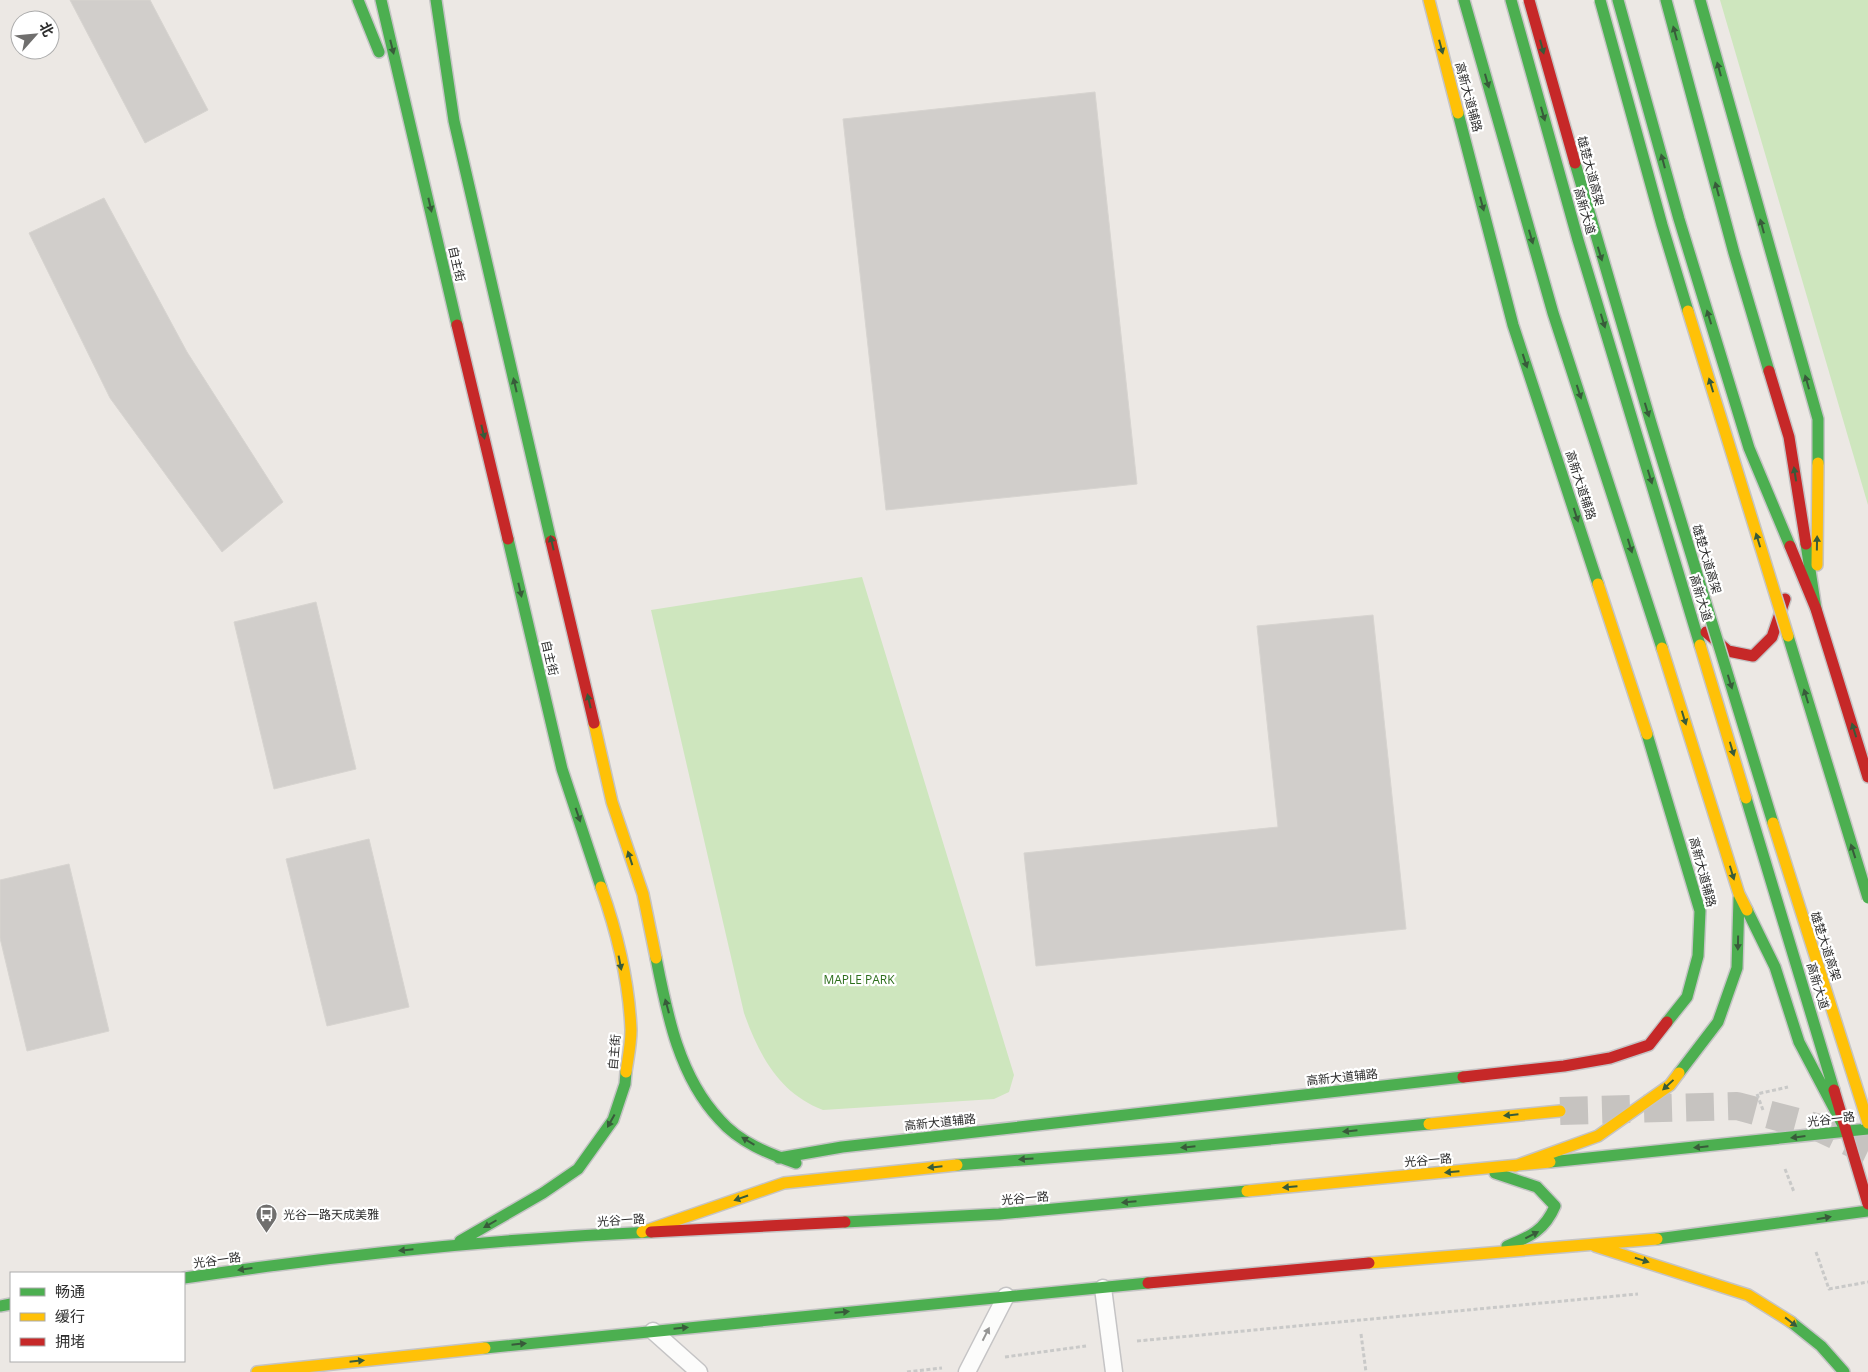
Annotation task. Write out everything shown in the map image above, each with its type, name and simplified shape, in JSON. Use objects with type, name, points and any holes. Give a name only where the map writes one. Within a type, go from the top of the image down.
[{"type":"main road","points":[[358,0],[413,134]]},
{"type":"main road","name":"自主街","points":[[381,0],[562,769],[611,915],[628,998],[630,1032],[625,1084],[613,1120],[578,1169],[543,1193],[455,1245]]},
{"type":"main road","points":[[436,0],[456,130],[612,802],[645,905],[664,996],[678,1047],[702,1098],[720,1120],[746,1141],[779,1158],[842,1177]]},
{"type":"main road","name":"高新大道辅路","points":[[779,1158],[842,1147],[1573,1065],[1610,1058],[1649,1045],[1687,997],[1698,956],[1700,911],[1642,718],[1514,325],[1429,0]]},
{"type":"main road","points":[[1464,0],[1553,312],[1623,525],[1739,894],[1775,967],[1799,1042],[1846,1132]]},
{"type":"main road","name":"高新大道","points":[[1511,0],[1578,240],[1868,1204]]},
{"type":"main road","name":"雄楚大道高架","points":[[1530,0],[1595,238],[1780,846],[1868,1123]]},
{"type":"main road","points":[[1600,0],[1662,225],[1868,898]]},
{"type":"main road","points":[[1618,0],[1679,219],[1778,550]]},
{"type":"main road","points":[[1666,0],[1734,254],[1789,437],[1816,609]]},
{"type":"main road","points":[[1700,0],[1818,419],[1816,609]]},
{"type":"main road","points":[[1749,448],[1816,609],[1868,777]]},
{"type":"main road","points":[[1693,621],[1728,651],[1753,656],[1772,637],[1789,588]]},
{"type":"main road","points":[[1515,1166],[1598,1136],[1670,1085],[1718,1022],[1728,995],[1737,968],[1739,894]]},
{"type":"main road","points":[[642,1232],[784,1183],[983,1162],[1176,1148],[1560,1111]]},
{"type":"main road","name":"光谷一路","points":[[185,1278],[286,1263],[455,1245],[642,1232],[999,1214],[1515,1166],[1868,1129]]},
{"type":"main road","points":[[1479,1169],[1532,1183],[1548,1193],[1555,1206],[1550,1218],[1537,1234],[1487,1254]]},
{"type":"main road","points":[[256,1372],[1006,1296],[1595,1246],[1779,1226],[1868,1211]]},
{"type":"main road","points":[[1595,1246],[1748,1295],[1780,1314],[1814,1341],[1844,1372]]},
{"type":"lane","points":[[1103,1288],[1114,1372]]},
{"type":"lane","points":[[967,1372],[1006,1296]]},
{"type":"lane","points":[[653,1331],[699,1372]]},
{"type":"path","points":[[1830,1289],[1868,1282]]},
{"type":"path","points":[[1149,1340],[1612,1295],[1648,1294]]},
{"type":"path","points":[[1361,1334],[1366,1372]]},
{"type":"path","points":[[1024,1354],[1060,1349]]},
{"type":"path","points":[[908,1372],[933,1369]]},
{"type":"green space","points":[[1720,0],[1868,0],[1868,505]]},
{"type":"green space","name":"MAPLE PARK","points":[[862,577],[1014,1075],[1009,1092],[994,1099],[823,1110],[794,1094],[773,1071],[756,1043],[744,1013],[651,610]]},
{"type":"building","points":[[70,0],[150,0],[208,110],[145,143]]},
{"type":"building","points":[[1095,92],[1137,484],[886,510],[843,119]]},
{"type":"building","points":[[104,198],[187,352],[283,502],[222,552],[110,398],[29,233]]},
{"type":"building","points":[[316,602],[356,769],[274,789],[234,622]]},
{"type":"building","points":[[1373,615],[1406,929],[1036,966],[1024,853],[1278,827],[1257,626]]},
{"type":"building","points":[[369,839],[409,1007],[327,1026],[286,859]]},
{"type":"building","points":[[69,864],[109,1031],[27,1051],[0,938],[0,880]]},
{"type":"tunnel","points":[[1560,1111],[1737,1106],[1820,1128],[1868,1151]]},
{"type":"traffic: fast","points":[[358,0],[379,52]]},
{"type":"traffic: fast","points":[[381,0],[457,325]]},
{"type":"traffic: fast","points":[[436,0],[454,121],[551,541]]},
{"type":"traffic: fast","points":[[1464,0],[1553,313],[1662,648]]},
{"type":"traffic: fast","points":[[1511,0],[1578,240],[1700,645]]},
{"type":"traffic: fast","points":[[1600,0],[1662,225],[1688,311]]},
{"type":"traffic: fast","points":[[1618,0],[1679,219],[1749,448],[1790,546]]},
{"type":"traffic: fast","points":[[1666,0],[1734,253],[1769,371]]},
{"type":"traffic: fast","points":[[1700,0],[1818,419],[1818,463]]},
{"type":"traffic: fast","points":[[1458,113],[1513,325],[1598,584]]},
{"type":"traffic: fast","points":[[1575,163],[1651,423],[1773,823]]},
{"type":"traffic: fast","points":[[508,539],[562,769],[601,887]]},
{"type":"traffic: fast","points":[[1806,544],[1816,609]]},
{"type":"traffic: fast","points":[[1788,636],[1868,898]]},
{"type":"traffic: fast","points":[[1647,734],[1700,911],[1698,956],[1687,997],[1667,1022]]},
{"type":"traffic: fast","points":[[1746,798],[1834,1090]]},
{"type":"traffic: fast","points":[[1679,1073],[1718,1022],[1737,968],[1739,898]]},
{"type":"traffic: fast","points":[[1747,910],[1775,967],[1799,1042],[1846,1131]]},
{"type":"traffic: fast","points":[[656,958],[670,1023],[677,1044],[694,1084],[706,1103],[736,1135],[775,1156],[796,1163]]},
{"type":"traffic: fast","points":[[460,1241],[543,1193],[578,1169],[613,1120],[625,1084],[626,1072]]},
{"type":"traffic: fast","points":[[779,1158],[842,1147],[1463,1077]]},
{"type":"traffic: fast","points":[[957,1165],[1176,1148],[1429,1124]]},
{"type":"traffic: fast","points":[[1550,1162],[1868,1129]]},
{"type":"traffic: fast","points":[[1495,1173],[1537,1187],[1555,1206],[1547,1221],[1536,1232],[1507,1246]]},
{"type":"traffic: fast","points":[[845,1222],[999,1214],[1247,1191]]},
{"type":"traffic: fast","points":[[1657,1239],[1868,1211]]},
{"type":"traffic: fast","points":[[185,1278],[300,1262],[417,1249],[651,1232]]},
{"type":"traffic: fast","points":[[485,1348],[1148,1283]]},
{"type":"traffic: fast","points":[[0,1306],[10,1304]]},
{"type":"traffic: fast","points":[[1791,1322],[1821,1346],[1844,1372]]},
{"type":"traffic: slow","points":[[1429,0],[1458,113]]},
{"type":"traffic: slow","points":[[1688,311],[1788,636]]},
{"type":"traffic: slow","points":[[1817,565],[1818,463]]},
{"type":"traffic: slow","points":[[1598,584],[1647,734]]},
{"type":"traffic: slow","points":[[1700,645],[1746,798]]},
{"type":"traffic: slow","points":[[1662,648],[1739,894],[1747,910]]},
{"type":"traffic: slow","points":[[594,723],[612,802],[643,894],[656,958]]},
{"type":"traffic: slow","points":[[1773,823],[1868,1123]]},
{"type":"traffic: slow","points":[[601,887],[617,939],[628,994],[631,1030],[626,1072]]},
{"type":"traffic: slow","points":[[1515,1166],[1598,1136],[1670,1085],[1679,1073]]},
{"type":"traffic: slow","points":[[1429,1124],[1560,1111]]},
{"type":"traffic: slow","points":[[1247,1191],[1550,1162]]},
{"type":"traffic: slow","points":[[642,1232],[784,1183],[957,1165]]},
{"type":"traffic: slow","points":[[1369,1263],[1657,1239]]},
{"type":"traffic: slow","points":[[1595,1246],[1748,1295],[1791,1322]]},
{"type":"traffic: slow","points":[[257,1372],[485,1348]]},
{"type":"traffic: jam","points":[[1529,0],[1575,163]]},
{"type":"traffic: jam","points":[[457,325],[508,539]]},
{"type":"traffic: jam","points":[[1769,371],[1789,437],[1806,544]]},
{"type":"traffic: jam","points":[[551,541],[594,723]]},
{"type":"traffic: jam","points":[[1790,546],[1816,609],[1868,777]]},
{"type":"traffic: jam","points":[[1706,632],[1728,651],[1753,656],[1772,637],[1785,599]]},
{"type":"traffic: jam","points":[[1463,1077],[1564,1066],[1610,1058],[1649,1045],[1667,1022]]},
{"type":"traffic: jam","points":[[1834,1090],[1868,1204]]},
{"type":"traffic: jam","points":[[651,1232],[845,1222]]},
{"type":"traffic: jam","points":[[1148,1283],[1369,1263]]},
{"type":"place","name":"光谷一路天成美雅","points":[[267,1233]]}]
